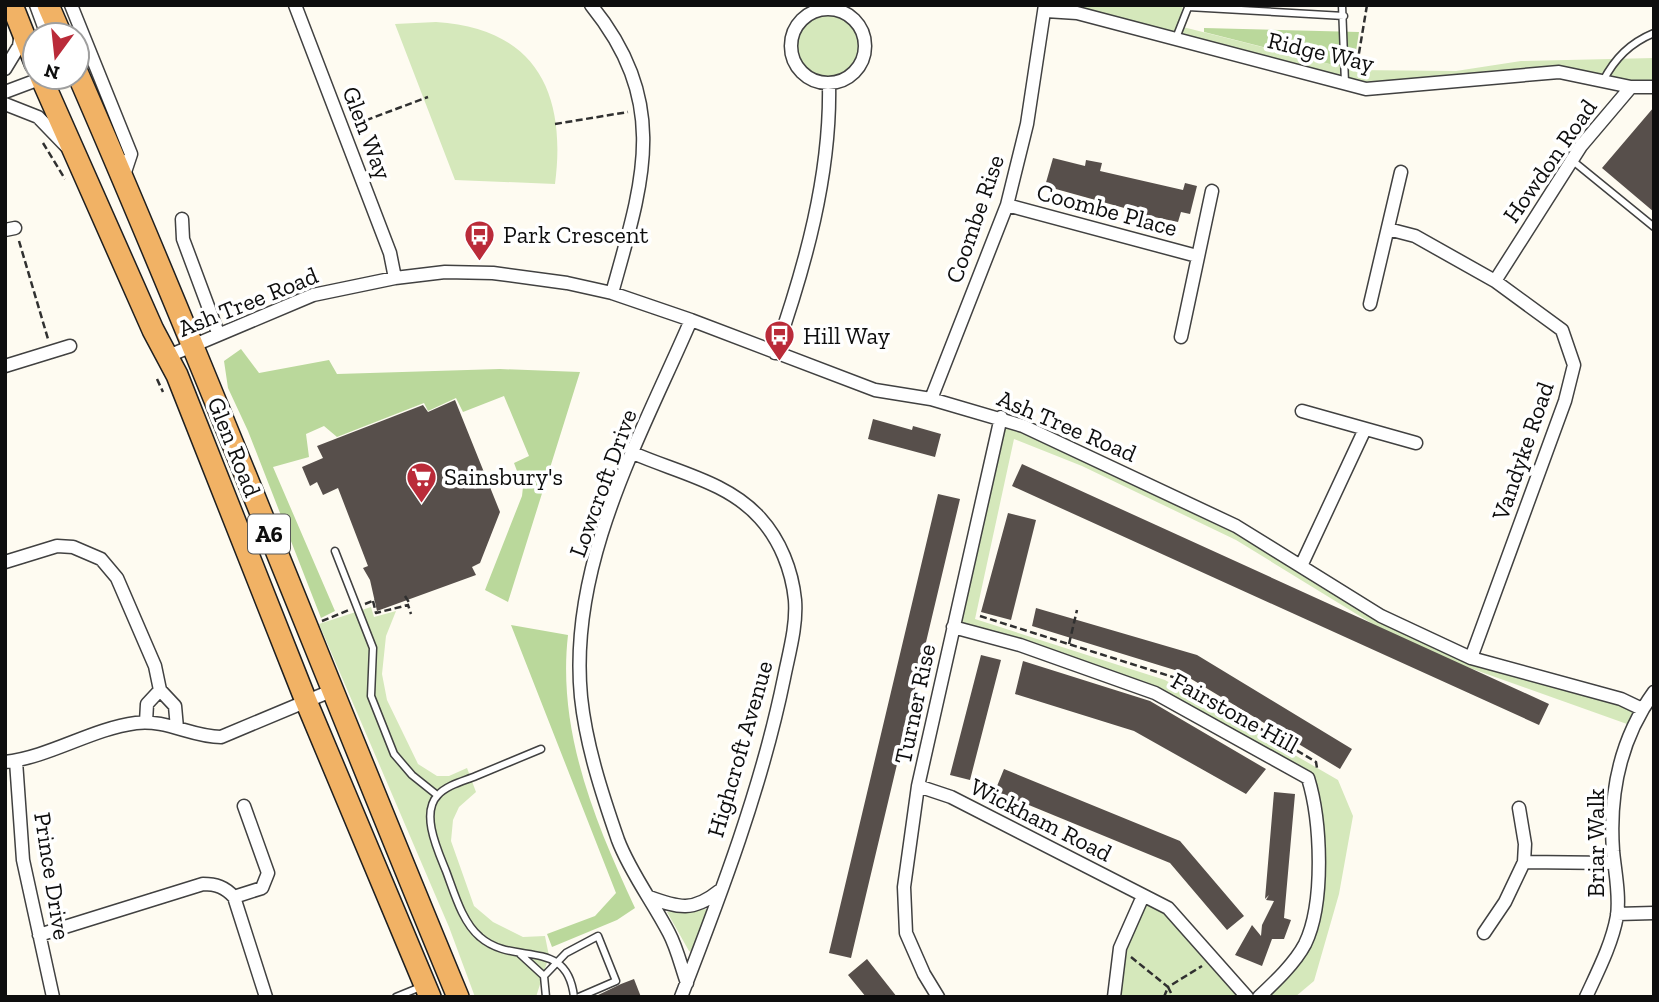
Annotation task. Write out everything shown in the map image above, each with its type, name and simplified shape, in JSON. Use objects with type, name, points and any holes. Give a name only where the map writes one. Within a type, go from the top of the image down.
[{"type":"highway","name":"Glen Road","points":[[12,5],[21,28]]},
{"type":"highway","name":"Glen Road","points":[[47,91],[166,358],[177,375],[306,701],[427,991]]},
{"type":"highway","name":"Glen Road","points":[[85,91],[194,345],[331,691],[458,997]]},
{"type":"street","points":[[71,5],[131,154],[123,178]]},
{"type":"street","name":"Glen Way","points":[[295,5],[390,253],[395,278]]},
{"type":"street","points":[[591,5],[610,28],[627,58],[637,83],[642,110],[643,171],[638,201],[612,293]]},
{"type":"street","name":"Ridge Way","points":[[1046,8],[1077,9],[1366,89],[1559,72],[1631,87]]},
{"type":"street","name":"Coombe Rise","points":[[931,399],[1007,205],[1027,124],[1046,8]]},
{"type":"street","points":[[821,9],[845,13],[862,31],[864,43],[858,67],[850,76],[829,84],[804,74],[792,54],[794,31],[800,21],[821,9]]},
{"type":"street","points":[[5,69],[19,46],[21,28]]},
{"type":"street","points":[[5,92],[21,84]]},
{"type":"street","points":[[775,353],[810,239],[821,181],[829,84]]},
{"type":"street","name":"Howdon Road","points":[[1495,281],[1571,160],[1631,87],[1654,87]]},
{"type":"street","points":[[5,104],[38,117],[73,154]]},
{"type":"street","points":[[1370,304],[1401,172]]},
{"type":"street","name":"Coombe Place","points":[[1181,337],[1212,191]]},
{"type":"street","name":"Coombe Place","points":[[1007,205],[1197,256]]},
{"type":"street","points":[[182,219],[183,239],[218,333]]},
{"type":"street","name":"Vandyke Road","points":[[1388,229],[1415,236],[1495,281],[1562,330],[1574,365],[1565,401],[1471,658]]},
{"type":"street","name":"Ash Tree Road","points":[[166,358],[218,333],[313,295],[395,278],[444,272],[493,273],[567,283],[612,293],[875,390],[931,399],[1001,418],[1088,455],[1236,526],[1381,616],[1471,658],[1621,699],[1642,709]]},
{"type":"street","name":"Lowcroft Drive","points":[[687,983],[671,936],[620,844],[586,730],[581,696],[582,634],[591,577],[603,530],[691,320]]},
{"type":"street","points":[[5,366],[70,346]]},
{"type":"street","points":[[1302,411],[1416,443]]},
{"type":"street","name":"Turner Rise","points":[[938,997],[906,933],[904,887],[918,786],[1001,418]]},
{"type":"street","points":[[1301,566],[1365,429]]},
{"type":"street","name":"Highcroft Avenue","points":[[633,453],[712,484],[746,505],[774,537],[792,578],[794,626],[776,717],[720,891],[681,997]]},
{"type":"street","points":[[5,562],[57,546],[73,547],[101,559],[117,578],[155,666],[160,691],[176,706],[177,728]]},
{"type":"street","name":"Fairstone Hill","points":[[953,627],[1065,660],[1155,692],[1308,778],[1317,807],[1319,886],[1306,943],[1259,997]]},
{"type":"street","points":[[146,722],[147,704],[160,691]]},
{"type":"street","points":[[11,761],[125,725],[146,722],[206,737],[221,737],[331,691]]},
{"type":"street","name":"Briar Walk","points":[[1586,997],[1611,938],[1617,914],[1612,833],[1615,781],[1642,709],[1654,692]]},
{"type":"street","name":"Prince Drive","points":[[11,761],[23,860],[53,997]]},
{"type":"street","name":"Wickham Road","points":[[918,786],[951,797],[1168,908],[1247,997]]},
{"type":"street","points":[[234,898],[262,888],[268,873],[244,806]]},
{"type":"street","points":[[1485,933],[1505,902],[1524,862],[1525,844],[1519,808]]},
{"type":"street","points":[[1524,862],[1614,863]]},
{"type":"street","points":[[39,935],[203,884],[221,886],[234,898],[266,997]]},
{"type":"street","points":[[649,897],[674,906],[692,906],[705,902],[720,891]]},
{"type":"street","points":[[1114,997],[1120,948],[1143,896]]},
{"type":"street","points":[[1617,914],[1654,913]]},
{"type":"lane","points":[[1342,5],[1345,83]]},
{"type":"lane","points":[[1177,38],[1189,6],[1344,16]]},
{"type":"lane","points":[[1603,81],[1621,53],[1640,39],[1654,33]]},
{"type":"lane","points":[[1571,160],[1654,227]]},
{"type":"lane","points":[[335,551],[373,648],[371,696],[394,754],[412,775],[437,795]]},
{"type":"lane","points":[[541,749],[454,785],[437,795],[430,813],[432,830],[462,911],[479,937],[500,949],[547,956],[558,961],[568,975],[576,997],[616,981],[598,936],[574,947],[558,961],[544,976]]},
{"type":"lane","points":[[519,953],[544,976],[545,997]]},
{"type":"lane","points":[[396,997],[427,991]]},
{"type":"path","points":[[1366,89],[1358,59],[1367,5]]},
{"type":"path","points":[[343,129],[428,97]]},
{"type":"path","points":[[555,124],[642,110]]},
{"type":"path","points":[[10,229],[51,352]]},
{"type":"path","points":[[405,596],[410,604],[411,614]]},
{"type":"path","points":[[316,623],[374,600],[376,613],[408,605]]},
{"type":"path","points":[[1065,660],[1077,611]]},
{"type":"path","points":[[980,616],[1176,678],[1316,762],[1318,772]]},
{"type":"path","points":[[1120,948],[1168,987],[1173,997]]},
{"type":"path","points":[[1164,997],[1168,987],[1214,959]]},
{"type":"green space","points":[[1045,5],[1183,5],[1177,33],[1179,26],[1353,70],[1456,71],[1521,61],[1654,58],[1654,87],[1559,72],[1366,89]]},
{"type":"green space","points":[[827,15],[849,24],[858,46],[849,68],[827,77],[805,68],[796,46],[805,24]]},
{"type":"green space","points":[[436,22],[470,27],[498,37],[520,52],[537,71],[549,94],[555,121],[555,184],[455,180],[395,24]]},
{"type":"green space","points":[[1204,28],[1359,32],[1353,70],[1204,32]]},
{"type":"green space","points":[[241,349],[259,373],[329,360],[337,374],[500,369],[580,372],[508,602],[485,590],[522,496],[523,487],[514,463],[529,456],[504,396],[463,412],[456,398],[428,411],[424,403],[337,437],[324,426],[306,434],[309,457],[273,467],[335,611],[321,618],[248,431],[228,388],[224,361]]},
{"type":"green space","points":[[1001,417],[1088,455],[1471,658],[1642,709],[1627,724],[1453,662],[1376,626],[1236,540],[1082,466],[1014,439],[975,619],[1165,680],[1338,780],[1353,816],[1339,894],[1314,981],[1295,997],[1259,997],[1306,943],[1319,886],[1308,778],[1155,693],[953,627]]},
{"type":"green space","points":[[371,607],[374,617],[396,611],[386,636],[382,674],[387,700],[418,764],[437,776],[449,776],[467,768],[476,792],[459,807],[453,820],[451,841],[474,906],[493,922],[523,937],[545,936],[549,956],[536,997],[475,997],[449,927],[319,624]]},
{"type":"green space","points":[[511,625],[568,635],[568,706],[582,775],[606,843],[635,908],[617,920],[552,947],[547,934],[595,916],[616,893]]},
{"type":"green space","points":[[1143,896],[1168,908],[1247,997],[1114,997],[1115,974]]},
{"type":"green space","points":[[707,909],[692,952],[689,951],[667,912]]},
{"type":"building","points":[[1654,107],[1654,212],[1602,168]]},
{"type":"building","points":[[1053,158],[1085,166],[1086,160],[1102,163],[1100,171],[1183,190],[1185,183],[1197,186],[1190,214],[1181,212],[1178,222],[1135,213],[1045,186]]},
{"type":"building","name":"Sainsbury's","points":[[455,400],[500,512],[480,563],[472,567],[476,575],[377,611],[370,580],[363,568],[368,566],[338,488],[323,495],[317,482],[310,486],[302,467],[323,458],[317,446],[423,405],[428,412]]},
{"type":"building","points":[[873,419],[912,430],[913,426],[941,434],[935,457],[868,439]]},
{"type":"building","points":[[1022,464],[1549,704],[1539,725],[1012,486]]},
{"type":"building","points":[[938,494],[960,499],[851,958],[829,953]]},
{"type":"building","points":[[1008,513],[1036,520],[1011,620],[981,612]]},
{"type":"building","points":[[1036,608],[1197,655],[1352,749],[1340,769],[1178,671],[1032,626]]},
{"type":"building","points":[[981,655],[1001,660],[970,780],[950,775]]},
{"type":"building","points":[[1023,661],[1150,701],[1266,769],[1246,794],[1134,731],[1015,694]]},
{"type":"building","points":[[1004,769],[1180,841],[1244,916],[1227,930],[1170,863],[995,791]]},
{"type":"building","points":[[1274,792],[1295,794],[1284,918],[1291,920],[1284,939],[1272,939],[1262,966],[1235,955],[1252,925],[1261,936],[1262,925],[1274,901],[1266,900],[1269,895],[1265,899]]},
{"type":"building","points":[[867,959],[897,997],[866,997],[848,975]]},
{"type":"building","points":[[634,979],[641,997],[594,997],[621,984]]},
{"type":"place","name":"Park Crescent","points":[[480,262]]},
{"type":"place","name":"Hill Way","points":[[780,363]]},
{"type":"place","name":"Sainsbury's","points":[[421,504]]}]
